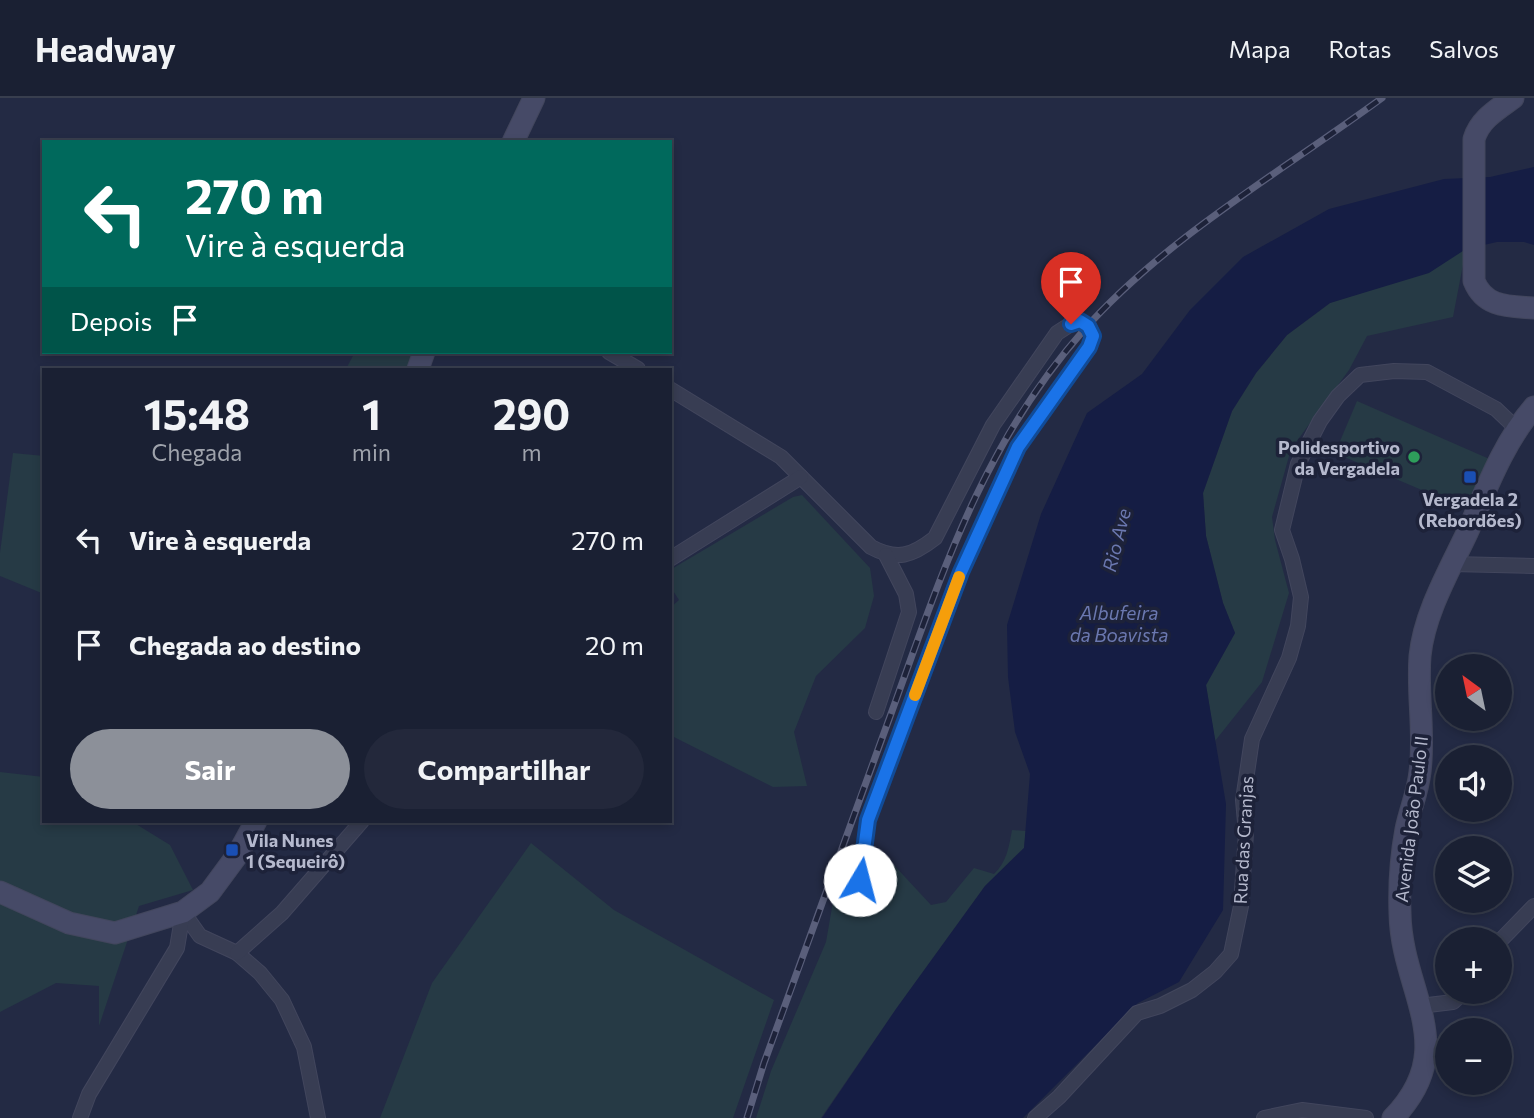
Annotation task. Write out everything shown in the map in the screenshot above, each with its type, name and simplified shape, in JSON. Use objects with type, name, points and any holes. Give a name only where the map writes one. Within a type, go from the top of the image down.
[{"type":"main road","points":[[514,140],[534,98]]},
{"type":"main road","points":[[1513,98],[1478,128],[1474,139],[1474,281],[1490,302],[1501,306],[1534,308]]},
{"type":"main road","name":"Avenida João Paulo II","points":[[1393,1118],[1412,1094],[1427,1052],[1420,1006],[1401,925],[1403,856],[1422,755],[1420,655],[1430,617],[1452,564],[1498,464],[1517,429],[1534,407]]},
{"type":"main road","points":[[0,892],[69,923],[115,933],[183,912],[210,892],[238,854],[255,823]]},
{"type":"street","points":[[672,390],[781,457],[871,548],[886,555],[902,556],[921,549],[934,538],[944,524],[958,489],[993,425],[1057,333],[1080,321],[1088,326],[1093,336],[1089,347],[1018,447],[961,572],[868,820],[860,880]]},
{"type":"street","points":[[612,354],[636,368]]},
{"type":"street","name":"Rua das Granjas","points":[[1035,1118],[1059,1097],[1137,1013],[1160,1006],[1192,990],[1215,972],[1231,954],[1241,906],[1246,833],[1243,800],[1252,739],[1289,658],[1299,616],[1301,597],[1282,530],[1298,464],[1320,421],[1338,396],[1360,375],[1394,371],[1427,372],[1496,409],[1517,429]]},
{"type":"street","points":[[672,558],[802,477]]},
{"type":"street","points":[[876,712],[909,612],[906,594],[886,555]]},
{"type":"street","points":[[1452,564],[1534,566]]},
{"type":"street","points":[[237,953],[282,913],[360,823]]},
{"type":"street","points":[[1512,929],[1534,906]]},
{"type":"street","points":[[183,912],[200,936],[237,953],[260,973],[282,1000],[304,1047],[318,1118]]},
{"type":"street","points":[[80,1118],[89,1094],[177,948],[183,912]]},
{"type":"street","points":[[1420,1006],[1436,1004]]},
{"type":"street","points":[[1264,1118],[1302,1110],[1366,1118]]},
{"type":"shaded area","points":[[1466,249],[1453,317],[1367,336],[1349,370],[1291,449],[1272,517],[1289,593],[1262,682],[1215,741],[1206,685],[1235,633],[1223,603],[1206,536],[1203,493],[1232,411],[1256,373],[1287,335],[1330,303],[1370,290]]},
{"type":"shaded area","points":[[354,354],[412,354],[408,368],[347,368]]},
{"type":"shaded area","name":"Polidesportivo da Vergadela","points":[[1357,401],[1494,461],[1471,511],[1335,453]]},
{"type":"shaded area","points":[[13,453],[42,456],[42,593],[0,576],[0,553]]},
{"type":"shaded area","points":[[802,495],[870,568],[874,596],[865,628],[816,676],[794,732],[807,786],[773,787],[672,736],[672,606],[679,600],[672,589],[672,569],[793,497]]},
{"type":"shaded area","points":[[0,772],[42,777],[42,823],[134,823],[170,845],[193,890],[139,906],[99,1026],[99,986],[56,983],[0,1012]]},
{"type":"shaded area","points":[[1012,830],[1026,831],[1024,848],[985,886],[821,1118],[756,1118],[771,1071],[826,942],[834,896],[848,855],[852,856],[838,896],[869,908],[876,904],[878,897],[871,852],[879,849],[931,905],[946,902],[974,868],[994,874],[1005,859]]},
{"type":"shaded area","points":[[531,843],[614,910],[774,1000],[733,1118],[380,1118],[432,983]]},
{"type":"water","name":"Albufeira da Boavista","points":[[1534,167],[1534,245],[1524,242],[1497,242],[1466,249],[1429,273],[1330,303],[1287,335],[1256,373],[1232,411],[1203,493],[1206,536],[1223,603],[1235,633],[1206,685],[1226,804],[1223,910],[1179,982],[1138,1003],[1023,1118],[822,1118],[896,1009],[985,886],[1024,848],[1030,774],[1015,732],[1008,677],[1007,625],[1041,514],[1087,413],[1142,374],[1190,310],[1243,257],[1329,209],[1444,179],[1490,177]]},
{"type":"railway","points":[[747,1118],[764,1063],[929,609],[969,512],[1018,419],[1048,374],[1083,331],[1150,266],[1226,207],[1382,98]]},
{"type":"slow traffic","points":[[915,695],[959,577]]},
{"type":"place","name":"Polidesportivo da Vergadela","points":[[1414,457]]},
{"type":"place","name":"Vergadela 2 (Rebordões)","points":[[1470,477]]},
{"type":"place","name":"Vila Nunes 1 (Sequeirô)","points":[[232,850]]},
{"type":"route","points":[[860,880],[868,820],[961,572],[1018,447],[1089,347],[1093,336],[1088,326],[1080,321],[1071,324]]},
{"type":"water label","name":"Rio Ave","points":[[1116,540]]}]
